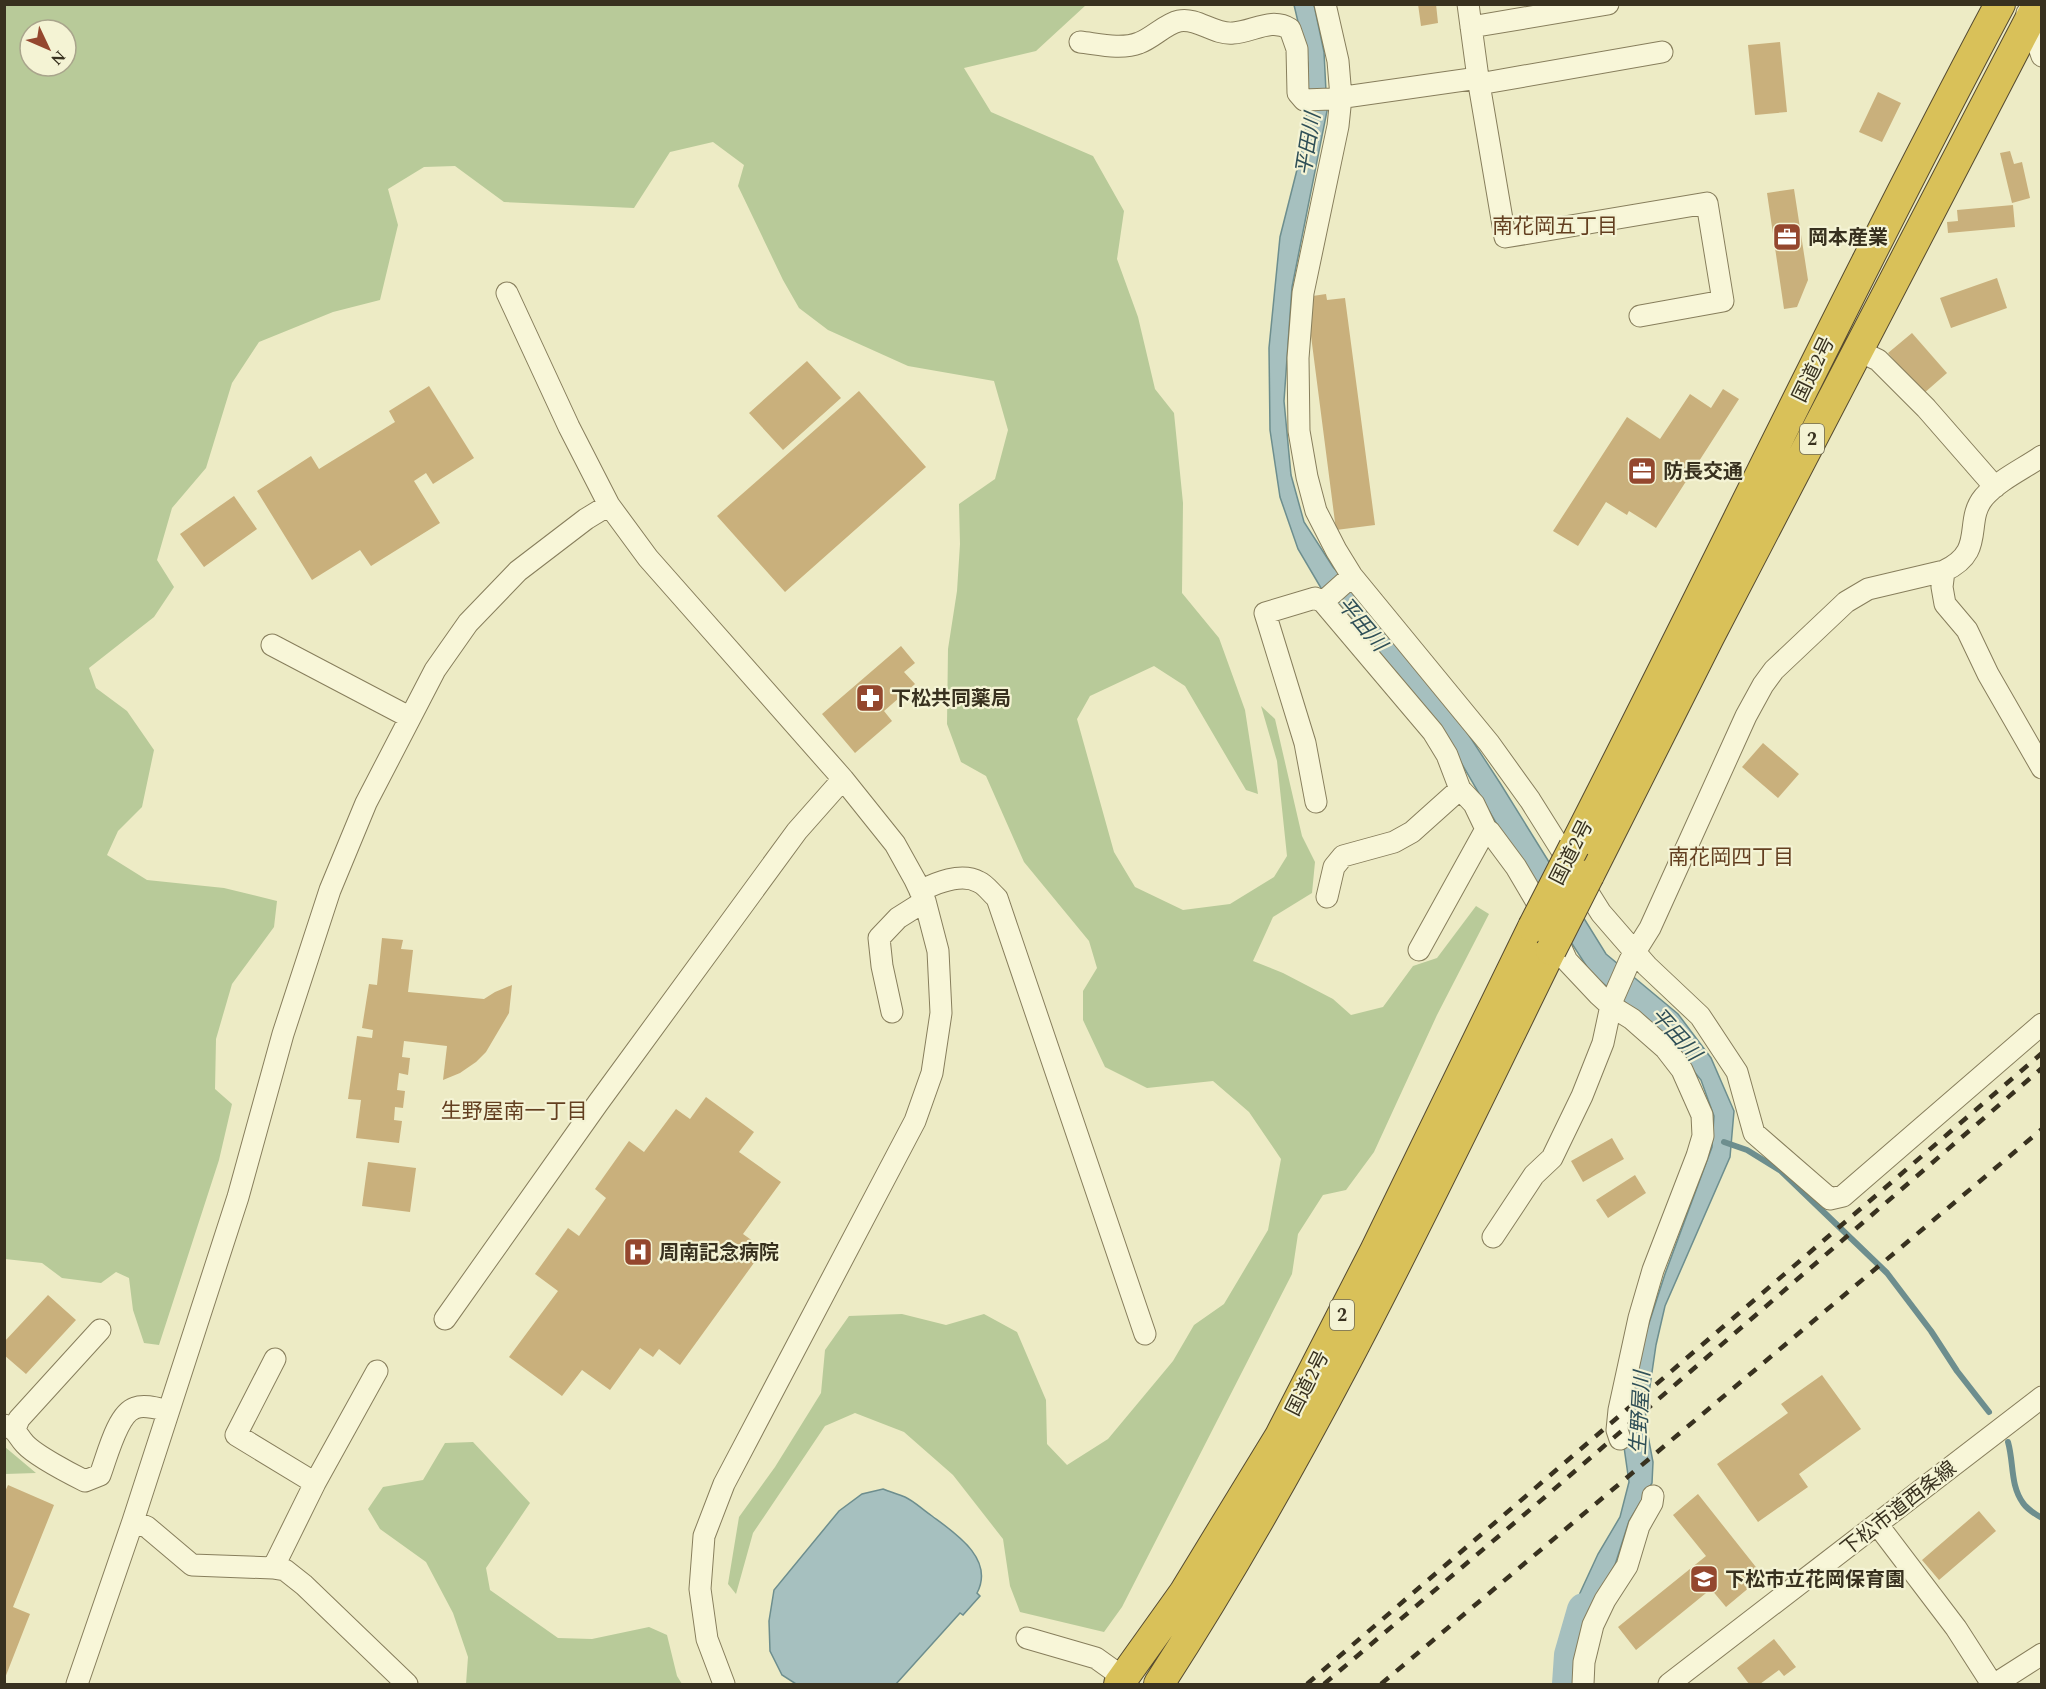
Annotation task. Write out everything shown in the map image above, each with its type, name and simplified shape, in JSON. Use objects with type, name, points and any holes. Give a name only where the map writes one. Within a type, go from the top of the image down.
[{"type":"highway","name":"国道2号","points":[[1121,1681],[1185,1593],[1280,1436],[1380,1241],[1533,927],[1689,621],[1927,141],[2000,4]]},
{"type":"highway","name":"国道2号","points":[[1159,1684],[1216,1595],[1300,1446],[1397,1264],[1588,875],[1709,637],[1859,351],[2030,10]]},
{"type":"street","points":[[1325,4],[1338,61],[1336,98],[1338,126],[1303,293],[1298,358],[1299,431],[1316,511],[1350,577],[1489,743],[1530,800],[1601,913],[1633,956],[1647,966],[1700,1016],[1737,1072],[1754,1133],[1830,1198],[1843,1196],[2042,1024]]},
{"type":"street","points":[[1468,4],[1505,237],[1707,203],[1723,301],[1640,316]]},
{"type":"street","points":[[1472,27],[1608,4]]},
{"type":"street","points":[[2030,10],[2042,56]]},
{"type":"street","points":[[1080,42],[1122,47],[1138,44],[1179,21],[1190,21],[1222,33],[1282,24],[1290,29],[1296,49],[1298,93],[1304,99],[1336,98],[1479,81],[1662,52]]},
{"type":"street","points":[[507,292],[569,427],[609,505],[648,558],[843,779],[896,844],[922,896],[938,951],[941,1013],[932,1073],[915,1120],[724,1484],[704,1536],[700,1589],[707,1639],[724,1684]]},
{"type":"street","points":[[1859,351],[1878,360],[1926,408],[1995,487]]},
{"type":"street","points":[[1493,1237],[1534,1175],[1552,1158],[1595,1064],[1603,1042],[1612,1003],[1633,956],[1650,928],[1746,716],[1763,685],[1774,670],[1846,602],[1860,593],[1868,589],[1944,571],[1955,566],[1969,551],[1978,509],[1983,498],[1995,487],[2042,456]]},
{"type":"street","points":[[77,1684],[133,1521],[238,1197],[283,1035],[330,890],[366,803],[435,670],[468,623],[518,571],[586,519],[609,505]]},
{"type":"street","points":[[1944,571],[1942,587],[1945,604],[1967,630],[1988,674],[2042,768]]},
{"type":"street","points":[[1325,600],[1350,577]]},
{"type":"street","points":[[1316,802],[1305,743],[1265,613],[1315,598],[1325,600],[1433,732],[1447,755],[1460,789],[1474,804],[1486,829],[1516,867],[1552,928],[1567,961],[1665,1048],[1682,1070],[1702,1115],[1703,1136],[1653,1270],[1639,1318],[1619,1410],[1617,1430],[1620,1438]]},
{"type":"street","points":[[272,645],[409,717]]},
{"type":"street","points":[[445,1319],[790,840],[843,779]]},
{"type":"street","points":[[1327,897],[1334,867],[1343,856],[1394,842],[1412,832],[1460,789]]},
{"type":"street","points":[[1419,950],[1486,829]]},
{"type":"street","points":[[892,1012],[882,966],[879,938],[934,884],[959,878],[979,881],[997,898],[1145,1334]]},
{"type":"street","points":[[100,1330],[10,1427],[25,1444],[86,1481],[100,1474],[122,1417],[135,1407],[153,1407],[168,1411]]},
{"type":"street","points":[[275,1359],[236,1435],[315,1483]]},
{"type":"street","points":[[273,1568],[315,1483],[377,1371]]},
{"type":"street","name":"下松市道西条線","points":[[1669,1684],[2042,1397]]},
{"type":"street","points":[[1583,1684],[1584,1662],[1593,1625],[1605,1600],[1627,1566],[1639,1526],[1652,1503],[1653,1496]]},
{"type":"street","points":[[133,1521],[147,1527],[192,1565],[285,1570],[304,1585],[406,1684]]},
{"type":"street","points":[[1877,1524],[1956,1628],[1993,1684],[2042,1654]]},
{"type":"street","points":[[1027,1638],[1096,1658],[1121,1681]]},
{"type":"green space","points":[[5,4],[1086,5],[1036,51],[964,68],[991,112],[1093,156],[1124,211],[1117,259],[1138,317],[1155,389],[1174,413],[1183,503],[1182,593],[1219,638],[1245,710],[1258,794],[1246,790],[1185,686],[1154,666],[1090,696],[1077,719],[1114,852],[1135,887],[1183,910],[1230,904],[1274,877],[1287,856],[1277,761],[1261,706],[1275,719],[1302,836],[1315,862],[1312,893],[1273,917],[1253,961],[1283,973],[1333,999],[1351,1015],[1383,1007],[1413,966],[1437,958],[1476,906],[1489,914],[1437,1015],[1374,1152],[1346,1190],[1323,1195],[1298,1234],[1292,1274],[1122,1607],[1104,1632],[1020,1612],[1010,1586],[1003,1539],[953,1475],[904,1432],[855,1413],[825,1426],[753,1533],[736,1594],[728,1584],[739,1517],[775,1467],[821,1393],[825,1350],[849,1316],[902,1314],[946,1325],[984,1314],[1017,1332],[1046,1400],[1047,1444],[1067,1465],[1108,1439],[1173,1361],[1194,1325],[1224,1304],[1268,1230],[1281,1159],[1249,1112],[1213,1081],[1147,1088],[1105,1067],[1083,1020],[1083,991],[1097,968],[1089,941],[1024,862],[986,776],[961,762],[947,724],[948,649],[957,591],[960,544],[959,504],[995,479],[1008,430],[994,381],[908,366],[828,330],[799,308],[738,186],[744,165],[713,142],[670,152],[634,208],[504,202],[455,166],[424,167],[388,189],[398,225],[380,300],[333,312],[259,342],[232,383],[206,468],[172,508],[157,560],[174,587],[154,617],[89,668],[96,688],[127,711],[154,750],[142,807],[118,831],[107,855],[147,880],[224,888],[277,901],[274,927],[232,984],[216,1039],[215,1089],[232,1104],[219,1160],[159,1345],[144,1343],[133,1310],[129,1278],[116,1272],[101,1283],[62,1278],[42,1263],[5,1259]]},
{"type":"green space","points":[[473,1442],[530,1503],[486,1568],[490,1590],[558,1638],[592,1639],[649,1627],[667,1635],[677,1676],[682,1684],[466,1684],[468,1657],[453,1613],[426,1562],[380,1529],[368,1509],[383,1487],[423,1480],[445,1443]]},
{"type":"green space","points":[[5,1447],[36,1473],[5,1474]]},
{"type":"water","name":"平田川","points":[[1294,5],[1314,5],[1324,52],[1327,111],[1292,287],[1284,401],[1291,475],[1304,522],[1333,567],[1446,700],[1606,954],[1678,1014],[1711,1058],[1734,1111],[1730,1157],[1665,1306],[1656,1345],[1645,1420],[1653,1462],[1652,1483],[1629,1521],[1615,1565],[1589,1609],[1571,1655],[1571,1621],[1580,1593],[1598,1554],[1620,1517],[1629,1482],[1624,1447],[1639,1354],[1665,1274],[1712,1147],[1714,1116],[1701,1080],[1667,1038],[1591,973],[1517,859],[1448,740],[1321,588],[1298,549],[1280,497],[1270,430],[1269,348],[1280,237],[1304,142],[1307,108],[1308,64]]},
{"type":"water","points":[[883,1489],[912,1501],[951,1530],[970,1548],[981,1569],[981,1581],[977,1593],[980,1596],[963,1615],[960,1613],[896,1684],[796,1684],[782,1675],[770,1651],[769,1621],[774,1590],[839,1511],[862,1494]]},
{"type":"building","points":[[1418,4],[1436,4],[1438,23],[1421,26]]},
{"type":"building","points":[[1780,42],[1787,112],[1755,115],[1748,45]]},
{"type":"building","points":[[1878,92],[1901,103],[1882,142],[1859,132]]},
{"type":"building","points":[[2010,151],[2014,164],[2022,162],[2030,198],[2012,203],[2000,153]]},
{"type":"building","name":"岡本産業","points":[[1794,189],[1808,280],[1797,307],[1784,309],[1767,193]]},
{"type":"building","points":[[2013,205],[2015,227],[1948,233],[1947,222],[1958,221],[1957,210]]},
{"type":"building","points":[[1997,278],[2007,308],[1951,328],[1940,298]]},
{"type":"building","points":[[1326,294],[1327,300],[1345,298],[1375,525],[1336,530],[1306,297]]},
{"type":"building","points":[[1912,333],[1947,373],[1923,394],[1888,353]]},
{"type":"building","points":[[807,361],[841,398],[783,450],[749,413]]},
{"type":"building","points":[[429,386],[474,458],[433,484],[426,473],[414,481],[440,523],[371,566],[360,550],[312,580],[257,491],[311,456],[319,469],[395,422],[389,411]]},
{"type":"building","name":"防長交通","points":[[1723,389],[1739,399],[1656,528],[1629,511],[1627,515],[1606,502],[1578,546],[1553,531],[1627,417],[1660,439],[1690,394],[1711,408]]},
{"type":"building","points":[[859,391],[926,467],[785,592],[717,516]]},
{"type":"building","points":[[234,496],[257,529],[204,567],[180,534]]},
{"type":"building","name":"下松共同薬局","points":[[901,646],[915,663],[904,672],[915,684],[884,711],[892,721],[855,753],[822,714]]},
{"type":"building","points":[[1763,743],[1799,774],[1778,798],[1742,767]]},
{"type":"building","points":[[382,938],[403,940],[401,949],[413,950],[408,992],[484,999],[512,985],[509,1013],[486,1052],[460,1073],[443,1080],[447,1046],[404,1041],[402,1057],[410,1058],[408,1075],[399,1073],[397,1090],[405,1091],[403,1108],[395,1107],[394,1120],[402,1121],[399,1143],[356,1138],[361,1100],[348,1099],[357,1036],[372,1038],[373,1030],[362,1028],[369,984],[377,985]]},
{"type":"building","points":[[706,1097],[754,1132],[739,1152],[781,1182],[743,1234],[764,1249],[680,1365],[659,1349],[653,1357],[640,1348],[610,1390],[582,1370],[562,1396],[509,1357],[558,1291],[535,1274],[568,1228],[579,1236],[606,1198],[595,1189],[629,1141],[644,1152],[676,1109],[690,1119]]},
{"type":"building","points":[[1612,1138],[1624,1159],[1583,1182],[1571,1161]]},
{"type":"building","points":[[368,1162],[416,1168],[410,1212],[362,1206]]},
{"type":"building","points":[[1635,1175],[1646,1193],[1608,1218],[1596,1200]]},
{"type":"building","points":[[48,1295],[76,1320],[26,1374],[4,1355],[4,1342]]},
{"type":"building","points":[[1822,1375],[1861,1429],[1799,1474],[1808,1487],[1758,1522],[1717,1464],[1788,1413],[1781,1404]]},
{"type":"building","points":[[8,1485],[54,1505],[13,1607],[30,1614],[5,1678],[4,1494]]},
{"type":"building","points":[[1698,1494],[1763,1576],[1726,1607],[1711,1589],[1636,1650],[1618,1627],[1706,1556],[1673,1515]]},
{"type":"building","points":[[1979,1511],[1996,1531],[1939,1580],[1922,1560]]},
{"type":"building","points":[[1774,1639],[1796,1667],[1784,1676],[1779,1670],[1760,1684],[1749,1684],[1737,1668]]},
{"type":"waterway","points":[[1724,1142],[1747,1150],[1781,1171],[1887,1273],[1989,1412]]},
{"type":"waterway","points":[[2008,1442],[2014,1481],[2019,1496],[2027,1507],[2042,1518]]},
{"type":"waterway","name":"生野屋川","points":[[1569,1684],[1571,1655],[1584,1610]]},
{"type":"railway","points":[[1307,1684],[2042,1053]]},
{"type":"railway","points":[[1324,1684],[1545,1497],[2042,1068]]},
{"type":"railway","points":[[1381,1684],[2042,1129]]},
{"type":"place","name":"岡本産業","points":[[1787,237]]},
{"type":"place","name":"防長交通","points":[[1642,471]]},
{"type":"place","name":"下松共同薬局","points":[[870,698]]},
{"type":"place","name":"周南記念病院","points":[[638,1252]]},
{"type":"place","name":"下松市立花岡保育園","points":[[1704,1579]]},
{"type":"district","name":"南花岡五丁目","points":[[1555,226]]},
{"type":"district","name":"南花岡四丁目","points":[[1731,857]]},
{"type":"district","name":"生野屋南一丁目","points":[[514,1111]]}]
